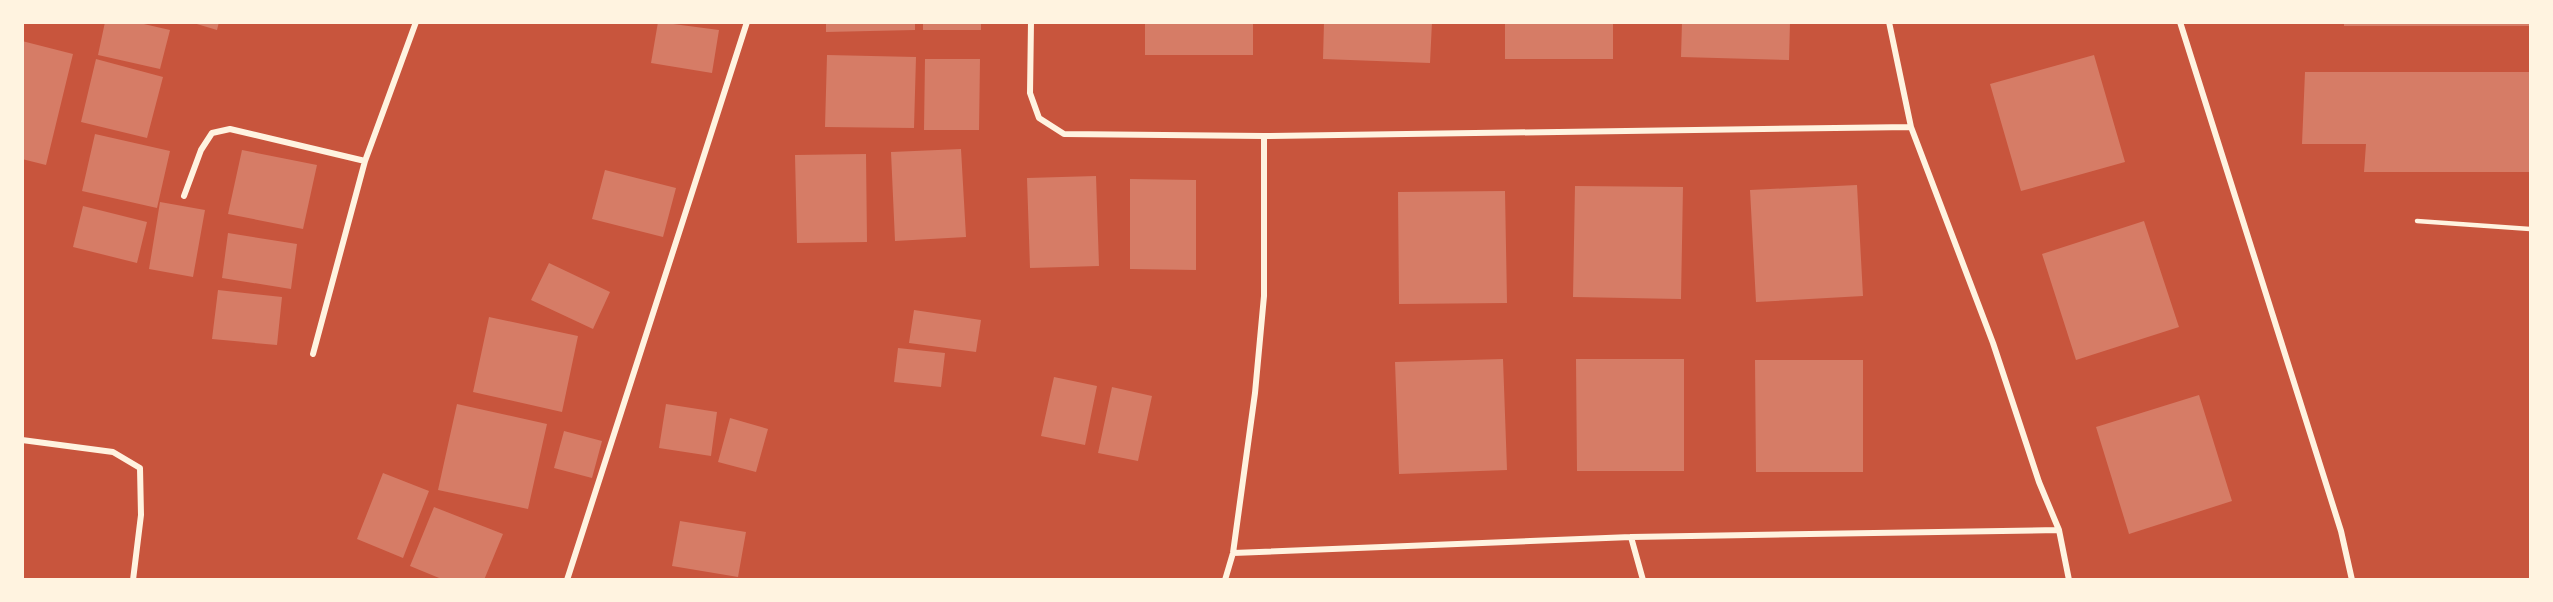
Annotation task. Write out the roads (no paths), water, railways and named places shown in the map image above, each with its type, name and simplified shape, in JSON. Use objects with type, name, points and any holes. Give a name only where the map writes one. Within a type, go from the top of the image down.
[{"type":"street","points":[[313,354],[365,162],[416,22]]},
{"type":"street","points":[[567,579],[747,22]]},
{"type":"street","points":[[1031,22],[1030,93],[1039,118],[1064,134],[1264,136],[1911,127]]},
{"type":"street","points":[[1889,22],[1911,127],[1993,343],[2039,482],[2059,530],[2069,579]]},
{"type":"street","points":[[2180,22],[2341,531],[2352,579]]},
{"type":"street","points":[[184,196],[201,150],[212,132],[230,129],[365,162]]},
{"type":"street","points":[[1225,579],[1233,553],[1255,393],[1264,296],[1264,136]]},
{"type":"street","points":[[22,440],[113,452],[140,468],[141,515],[133,579]]},
{"type":"street","points":[[1233,553],[1631,537],[2059,530]]},
{"type":"street","points":[[1631,537],[1643,579]]},
{"type":"lane","points":[[2417,221],[2530,229]]}]
